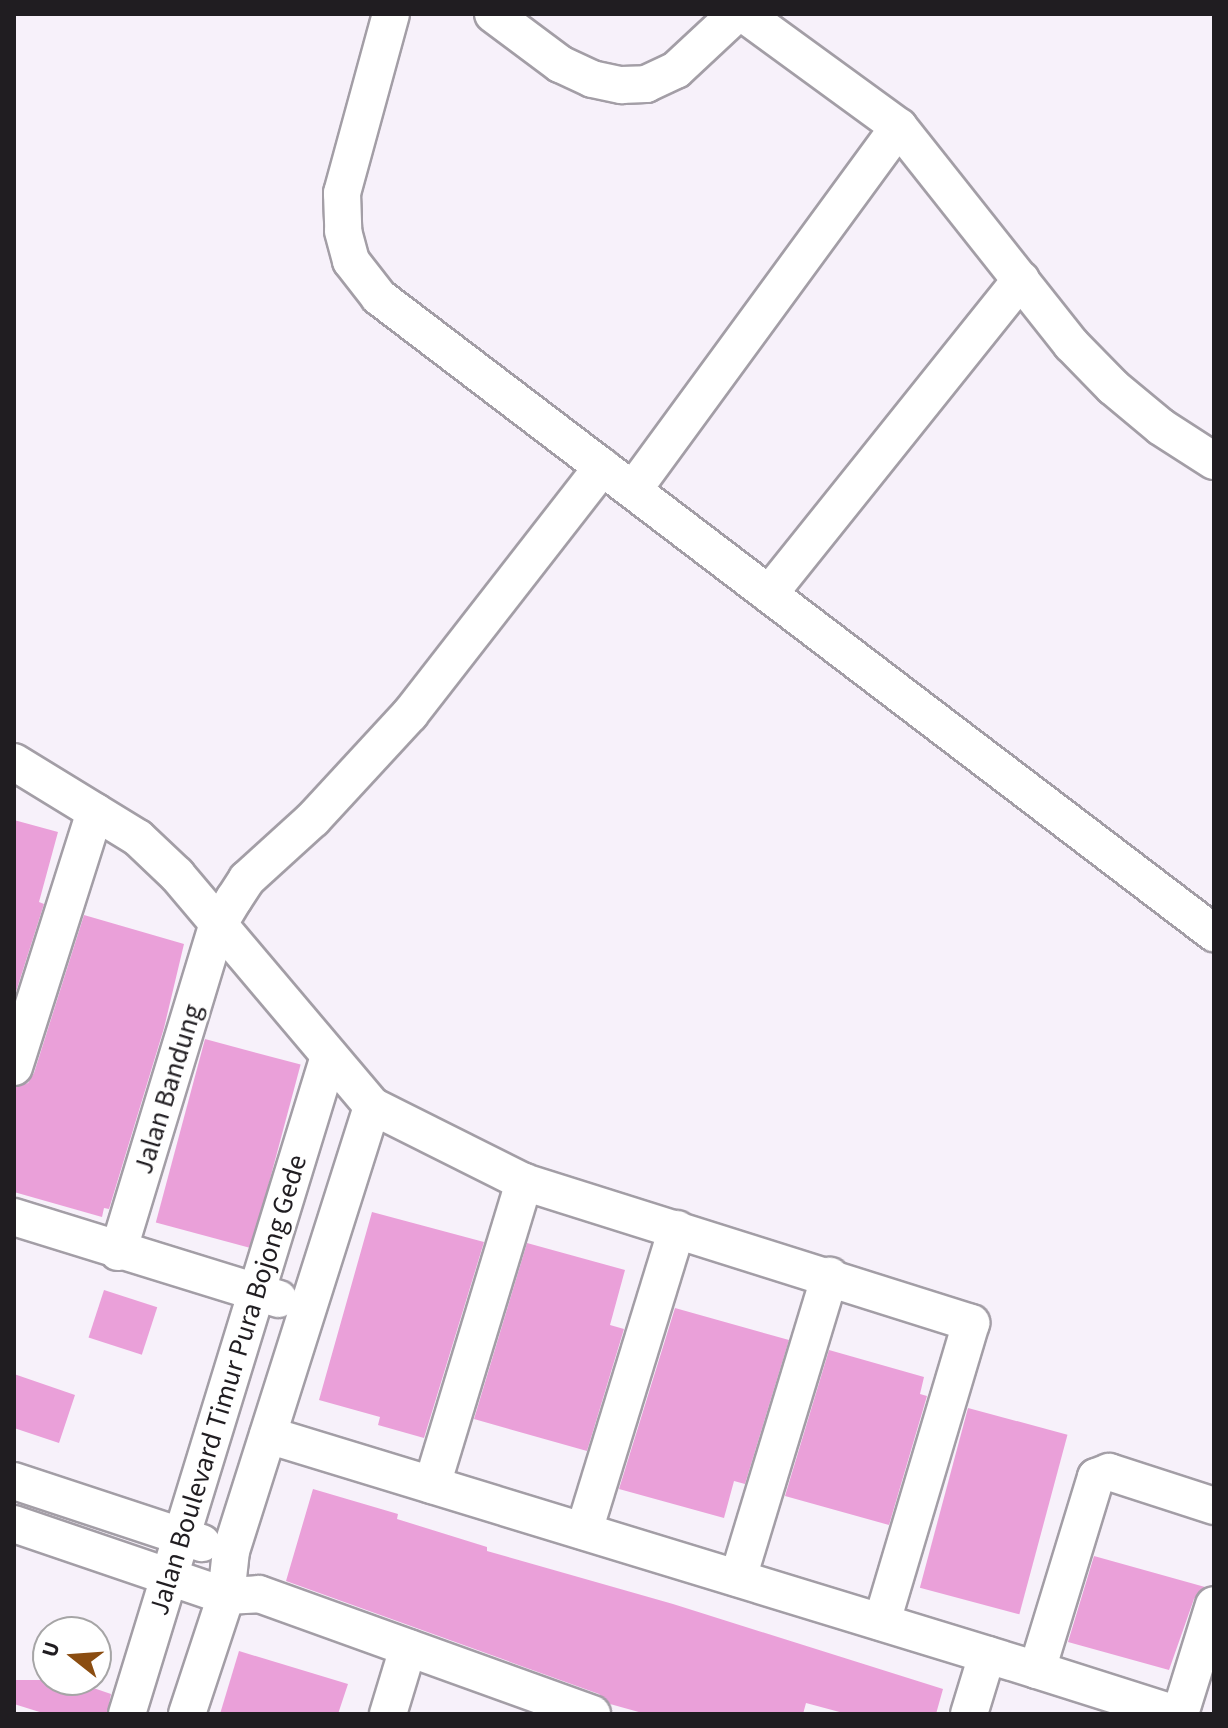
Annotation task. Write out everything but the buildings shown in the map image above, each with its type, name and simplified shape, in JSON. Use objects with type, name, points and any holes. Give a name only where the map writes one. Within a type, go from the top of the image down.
[{"type":"street","points":[[391,14],[342,193],[343,231],[351,261],[379,297],[1214,933]]},
{"type":"street","points":[[493,14],[560,64],[592,79],[621,85],[646,84],[676,70],[736,14]]},
{"type":"street","points":[[744,14],[899,127],[1071,344],[1113,387],[1161,427],[1214,461]]},
{"type":"street","points":[[633,490],[899,127]]},
{"type":"street","points":[[769,594],[1021,279]]},
{"type":"street","name":"Jalan Bandung","points":[[118,1252],[217,927],[247,879],[313,819],[410,714],[602,467]]},
{"type":"street","points":[[14,762],[138,838],[177,875],[217,927],[372,1106],[524,1182],[830,1276],[971,1323],[882,1622]]},
{"type":"street","points":[[14,1067],[95,812]]},
{"type":"street","name":"Jalan Boulevard Timur Pura Bojong Gede","points":[[127,1714],[329,1056]]},
{"type":"street","name":"Jalan Boulevard Timur Pura Bojong Gede","points":[[187,1714],[242,1595],[231,1551],[372,1106]]},
{"type":"street","points":[[432,1485],[524,1182]]},
{"type":"street","points":[[14,1217],[256,1294],[308,1304]]},
{"type":"street","points":[[584,1531],[677,1229]]},
{"type":"street","points":[[738,1578],[830,1276]]},
{"type":"street","points":[[268,1435],[1178,1714],[1214,1605]]},
{"type":"street","points":[[1037,1670],[1096,1477],[1109,1472],[1214,1506]]},
{"type":"street","points":[[14,1481],[182,1538],[231,1551]]},
{"type":"street","points":[[14,1524],[171,1576],[242,1595],[408,1648],[592,1714]]},
{"type":"street","points":[[388,1714],[408,1648]]},
{"type":"street","points":[[969,1714],[987,1655]]}]
